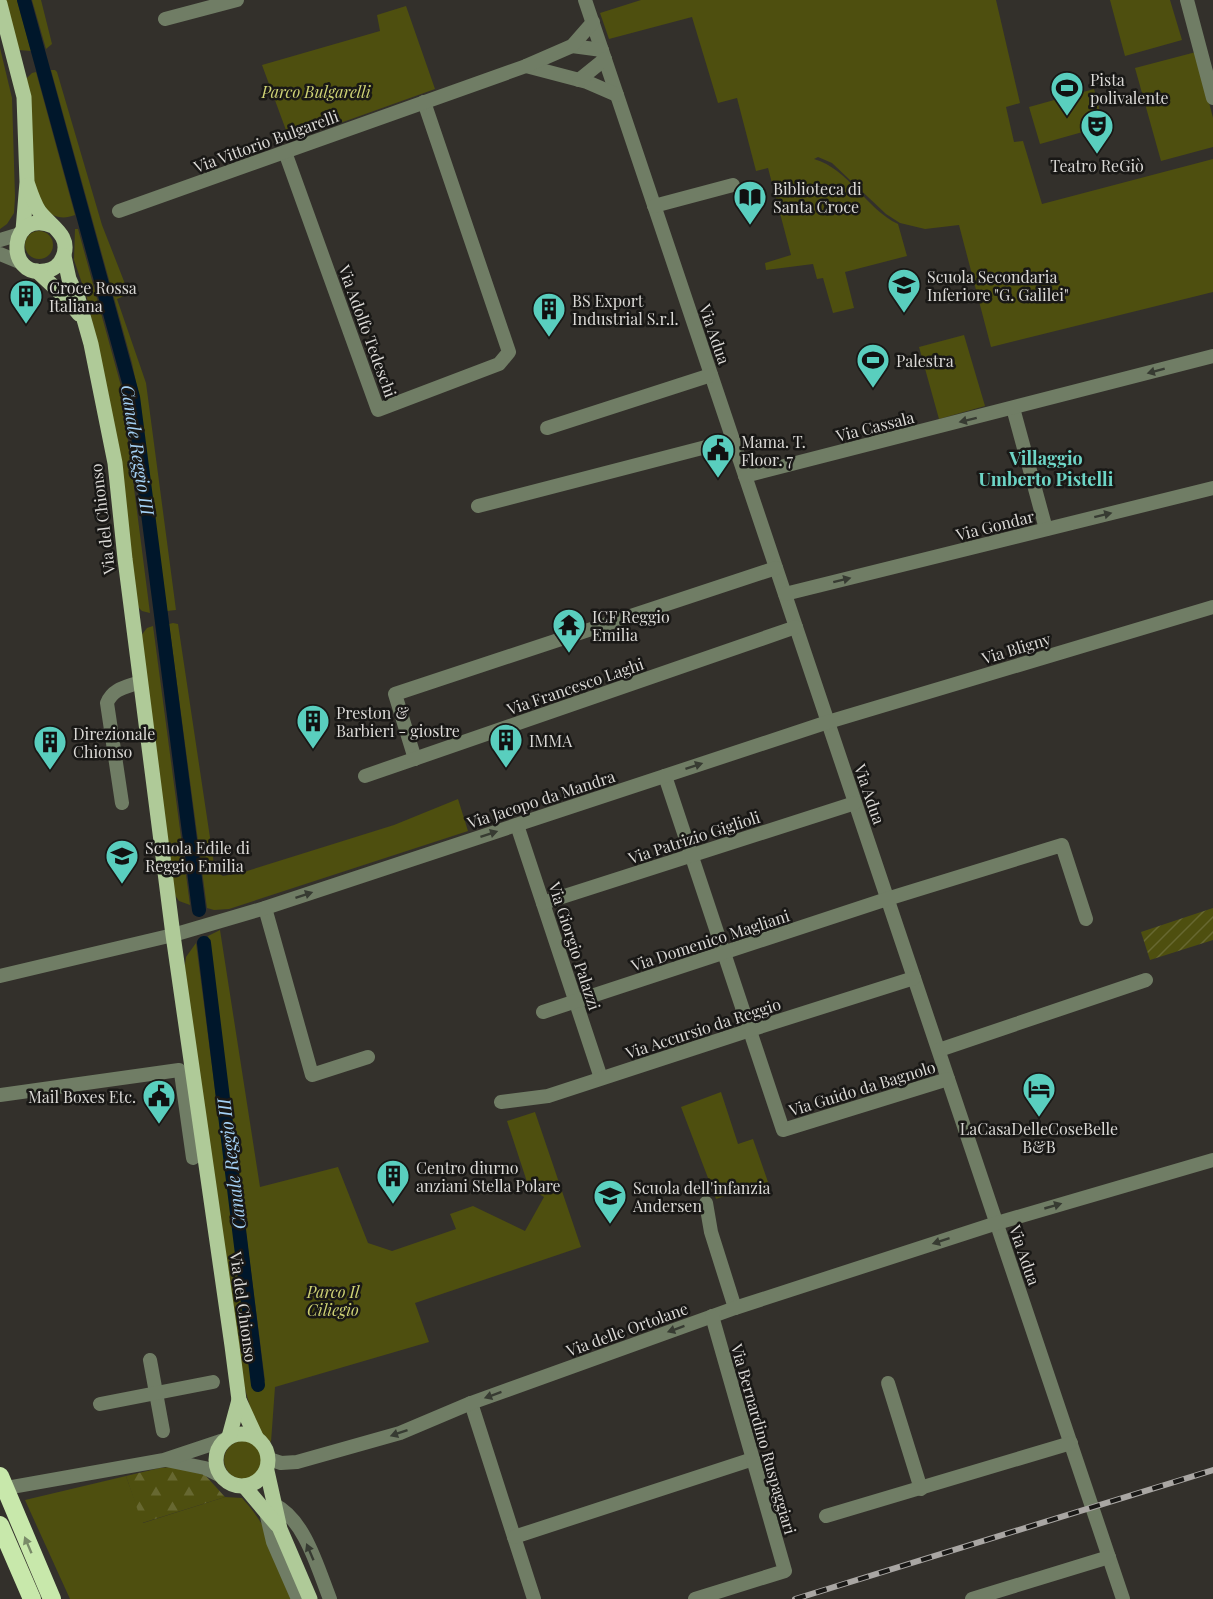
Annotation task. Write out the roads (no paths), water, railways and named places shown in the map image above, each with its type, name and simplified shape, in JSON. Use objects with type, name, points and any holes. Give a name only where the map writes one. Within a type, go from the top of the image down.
[{"type":"highway","points":[[0,1476],[52,1599]]},
{"type":"highway","points":[[0,1526],[32,1599]]},
{"type":"main road","name":"Via del Chionso","points":[[0,4],[24,96],[27,182],[21,232],[17,240],[16,252],[22,263],[27,268],[37,271],[66,298],[83,319]]},
{"type":"main road","name":"Via del Chionso","points":[[27,182],[40,211],[63,236],[65,242],[64,256],[69,279],[78,298],[91,344],[115,463],[173,935],[239,1400],[256,1437],[267,1450],[270,1508],[310,1599]]},
{"type":"main road","points":[[21,232],[40,222],[53,226]]},
{"type":"main road","points":[[37,271],[48,271],[55,267],[64,256]]},
{"type":"main road","name":"Via del Chionso","points":[[221,1476],[216,1461],[219,1446],[227,1438],[239,1400]]},
{"type":"main road","points":[[227,1438],[243,1433],[256,1437]]},
{"type":"main road","points":[[244,1486],[258,1481],[268,1465]]},
{"type":"main road","points":[[221,1476],[228,1482],[244,1486],[270,1508]]},
{"type":"street","points":[[165,19],[237,0]]},
{"type":"street","name":"Via Adua","points":[[585,0],[1123,1599]]},
{"type":"street","points":[[1187,0],[1213,98]]},
{"type":"street","name":"Via Vittorio Bulgarelli","points":[[120,211],[526,66],[572,46],[592,22]]},
{"type":"street","points":[[572,46],[603,54],[579,80]]},
{"type":"street","points":[[526,66],[579,80],[617,94]]},
{"type":"street","name":"Via Adolfo Tedeschi","points":[[285,152],[378,410],[499,364],[509,352],[424,102]]},
{"type":"street","points":[[654,206],[733,186]]},
{"type":"street","points":[[0,240],[21,232]]},
{"type":"street","points":[[0,254],[22,263]]},
{"type":"street","name":"Via Cassala","points":[[745,476],[1213,356]]},
{"type":"street","points":[[547,428],[711,375]]},
{"type":"street","points":[[1013,408],[1046,529]]},
{"type":"street","points":[[478,506],[733,440]]},
{"type":"street","name":"Via Gondar","points":[[785,594],[1213,488]]},
{"type":"street","points":[[415,759],[395,694],[776,568]]},
{"type":"street","name":"Via Bligny","points":[[828,722],[1213,607]]},
{"type":"street","name":"Via Francesco Laghi","points":[[366,776],[796,627]]},
{"type":"street","points":[[122,803],[107,703],[111,694],[116,690],[141,682]]},
{"type":"street","name":"Via Jacopo da Mandra","points":[[173,935],[193,927],[265,908],[828,722]]},
{"type":"street","points":[[665,776],[750,1030]]},
{"type":"street","name":"Via Patrizio Giglioli","points":[[543,903],[855,803]]},
{"type":"street","name":"Via Giorgio Palazzi","points":[[517,825],[601,1078]]},
{"type":"street","name":"Via Domenico Magliani","points":[[543,1012],[888,899],[1062,845],[1086,919]]},
{"type":"street","points":[[265,908],[312,1076],[368,1057]]},
{"type":"street","points":[[0,976],[173,935]]},
{"type":"street","name":"Via Accursio da Reggio","points":[[501,1102],[548,1096],[914,978]]},
{"type":"street","points":[[939,1050],[1146,980]]},
{"type":"street","name":"Via Guido da Bagnolo","points":[[750,1030],[783,1130],[948,1078]]},
{"type":"street","points":[[0,1095],[179,1070],[192,1158]]},
{"type":"street","name":"Via delle Ortolane","points":[[268,1465],[297,1462],[400,1433],[471,1403],[735,1308],[997,1223],[1213,1160]]},
{"type":"street","points":[[706,1203],[711,1232],[735,1308]]},
{"type":"street","name":"Via Bernardino Ruspaggiari","points":[[695,1599],[785,1571],[712,1316]]},
{"type":"street","points":[[150,1360],[162,1431]]},
{"type":"street","points":[[100,1404],[213,1382]]},
{"type":"street","points":[[888,1383],[921,1489]]},
{"type":"street","points":[[471,1403],[534,1599]]},
{"type":"street","points":[[0,1490],[164,1460],[227,1438]]},
{"type":"street","points":[[826,1516],[1071,1443]]},
{"type":"street","points":[[514,1537],[753,1459]]},
{"type":"street","points":[[164,1460],[205,1468],[221,1476]]},
{"type":"street","points":[[270,1508],[292,1517],[301,1530],[330,1599]]},
{"type":"street","name":"Via del Chionso","points":[[270,1508],[273,1542],[298,1599]]},
{"type":"street","points":[[972,1599],[1109,1557]]},
{"type":"waterway","name":"Canale Reggio III","points":[[24,0],[133,397],[199,910]]},
{"type":"waterway","name":"Canale Reggio III","points":[[204,943],[258,1385]]},
{"type":"railway","points":[[795,1599],[1213,1470]]},
{"type":"place","name":"Pista polivalente","points":[[1067,117]]},
{"type":"place","name":"Teatro ReGiò","points":[[1097,155]]},
{"type":"place","name":"Biblioteca di Santa Croce","points":[[750,226]]},
{"type":"place","name":"Scuola Secondaria Inferiore \"G. Galilei\"","points":[[904,314]]},
{"type":"place","name":"Croce Rossa Italiana","points":[[26,325]]},
{"type":"place","name":"BS Export Industrial S.r.l.","points":[[549,338]]},
{"type":"place","name":"Palestra","points":[[873,389]]},
{"type":"place","name":"Mama. T. Floor. 7","points":[[718,479]]},
{"type":"place","name":"ICF Reggio Emilia","points":[[569,654]]},
{"type":"place","name":"Preston & Barbieri - giostre","points":[[313,750]]},
{"type":"place","name":"IMMA","points":[[506,769]]},
{"type":"place","name":"Direzionale Chionso","points":[[50,771]]},
{"type":"place","name":"Scuola Edile di Reggio Emilia","points":[[122,885]]},
{"type":"place","name":"LaCasaDelleCoseBelle B&B","points":[[1039,1118]]},
{"type":"place","name":"Mail Boxes Etc.","points":[[159,1125]]},
{"type":"place","name":"Centro diurno anziani Stella Polare","points":[[393,1205]]},
{"type":"place","name":"Scuola dell'infanzia Andersen","points":[[610,1225]]},
{"type":"district","name":"Villaggio Umberto Pistelli","points":[[1046,468]]},
{"type":"park label","name":"Parco Bulgarelli","points":[[316,91]]},
{"type":"park label","name":"Parco Il Ciliegio","points":[[333,1300]]}]
